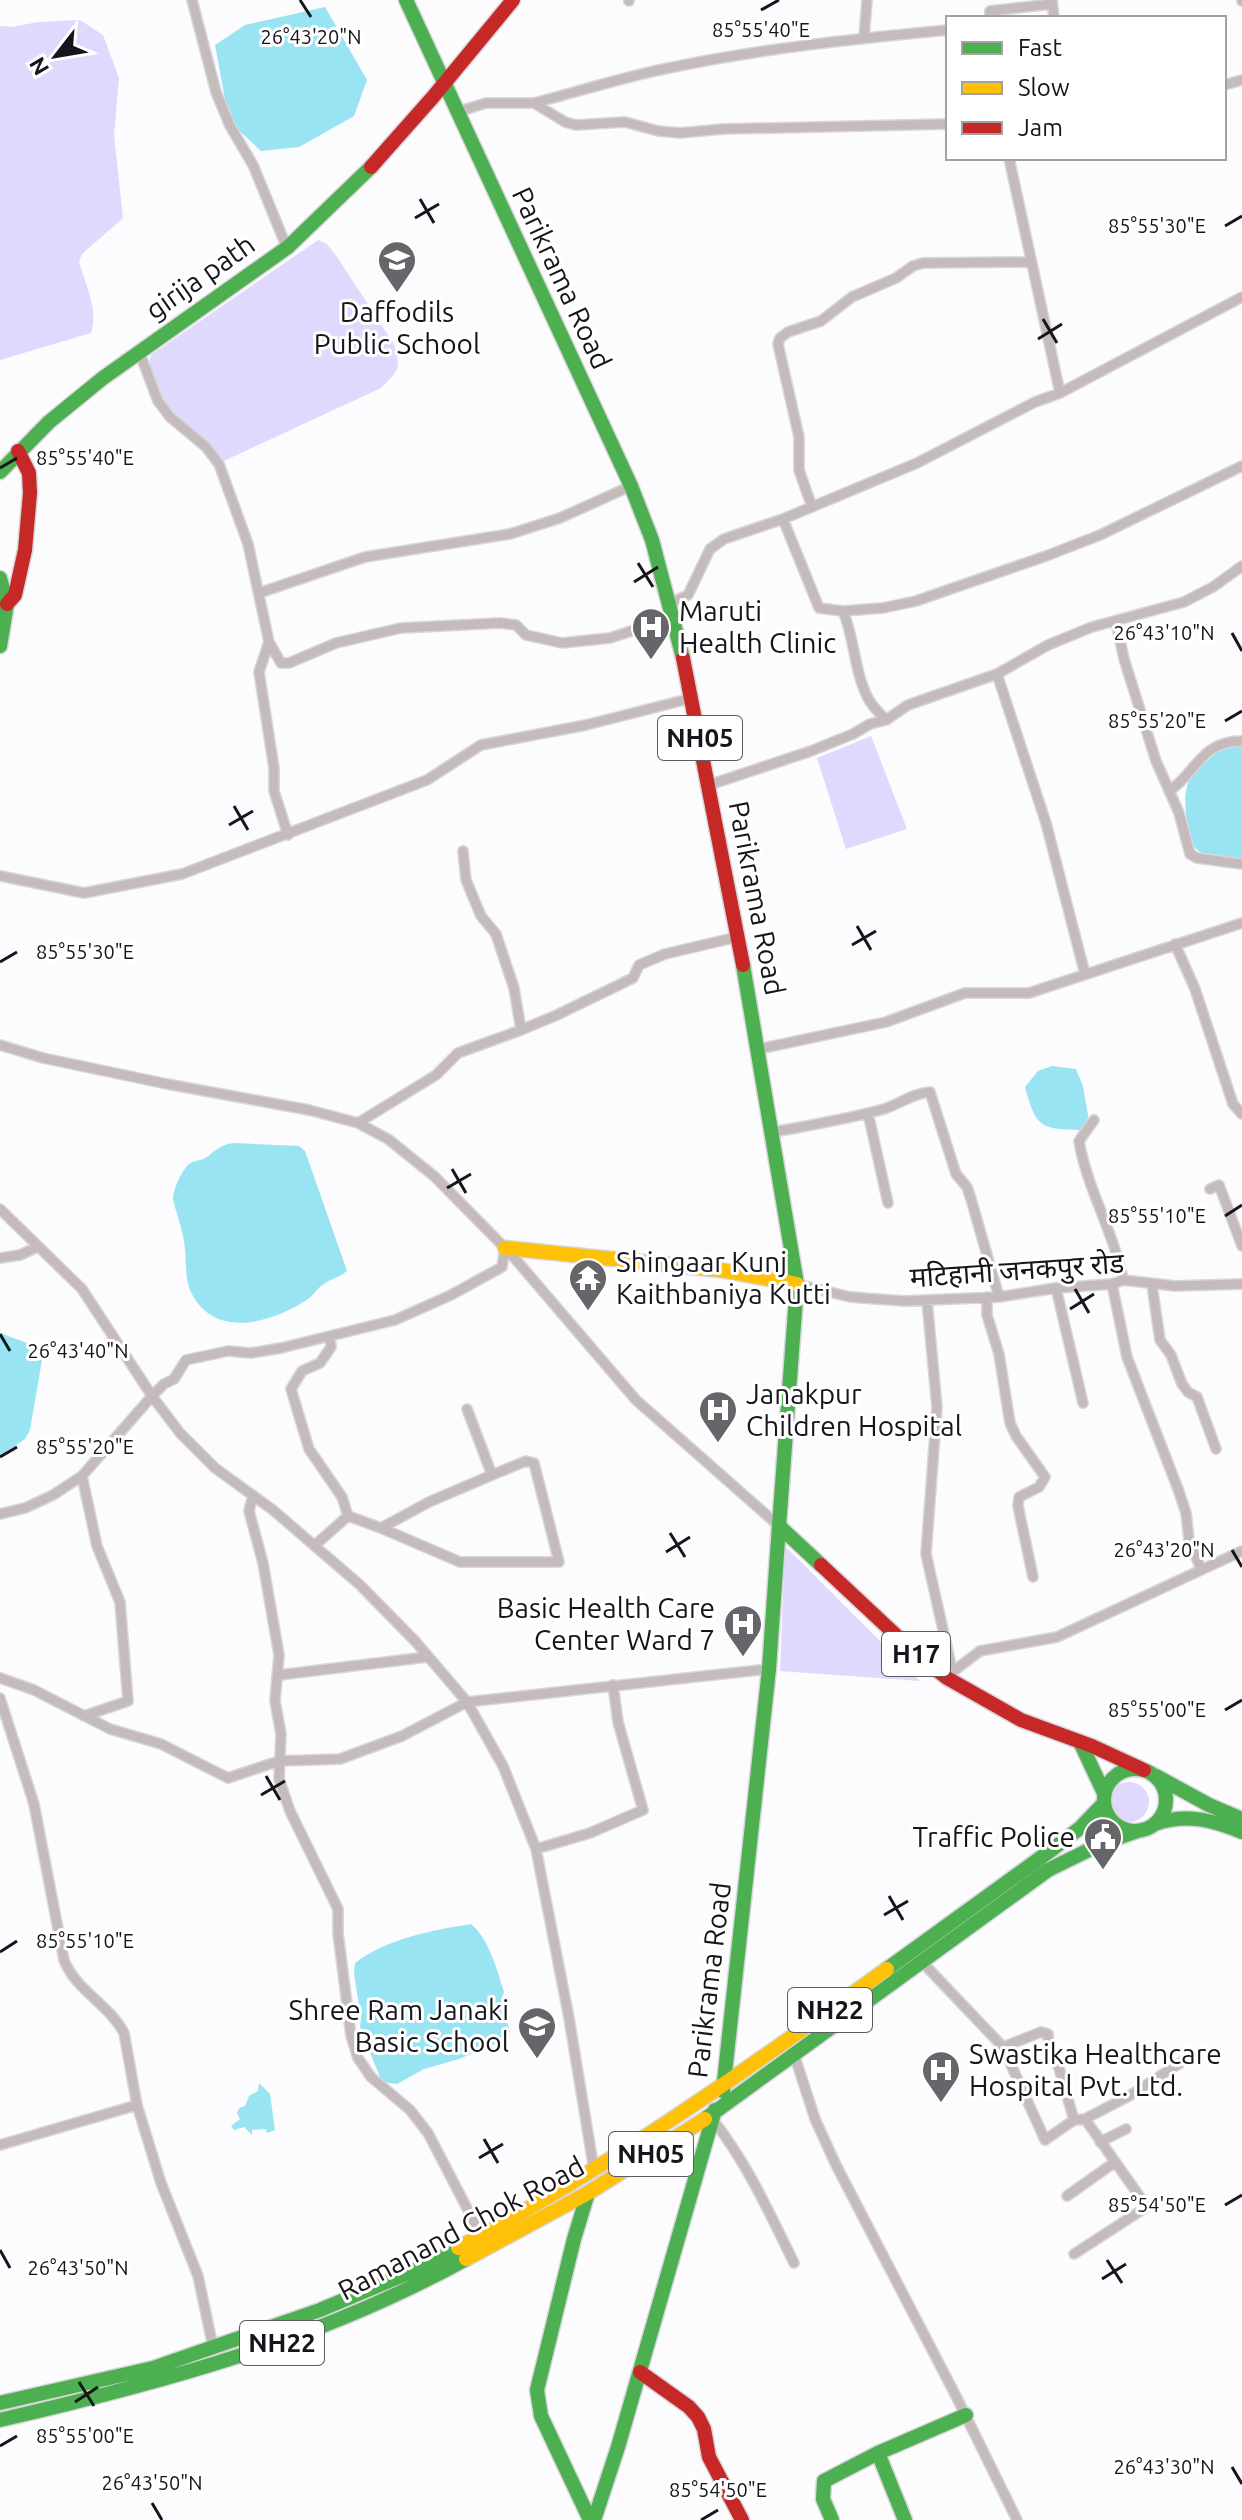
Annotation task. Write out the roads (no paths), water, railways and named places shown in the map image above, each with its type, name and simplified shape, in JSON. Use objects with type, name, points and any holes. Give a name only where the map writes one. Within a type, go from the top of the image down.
[{"type":"main road","name":"Parikrama Road","points":[[406,0],[631,486],[652,540],[672,610],[692,698],[759,1049],[797,1284],[779,1526]]},
{"type":"main road","name":"girija path","points":[[0,472],[18,451],[80,397],[139,351],[287,248],[350,190],[513,0]]},
{"type":"main road","points":[[7,604],[15,595],[25,550],[30,493],[29,473],[18,451]]},
{"type":"main road","points":[[0,578],[7,604],[0,646]]},
{"type":"main road","points":[[505,1248],[720,1270],[797,1284]]},
{"type":"main road","name":"NH05","points":[[769,1669],[779,1526]]},
{"type":"main road","name":"H17","points":[[779,1526],[915,1653],[1021,1720],[1149,1773]]},
{"type":"main road","name":"Parikrama Road","points":[[592,2520],[640,2372],[713,2117],[725,2086],[769,1669]]},
{"type":"main road","points":[[1080,1742],[1109,1817],[1117,1826],[1129,1831],[1148,1827],[1163,1813],[1166,1799],[1162,1785],[1149,1773]]},
{"type":"main road","name":"NH22","points":[[1104,1798],[1109,1782],[1122,1771],[1133,1769],[1149,1773]]},
{"type":"main road","points":[[1149,1773],[1242,1819]]},
{"type":"main road","name":"Ramanand Chok Road","points":[[0,2420],[133,2389],[278,2345],[416,2287],[594,2168],[725,2086],[1063,1841],[1104,1798]]},
{"type":"main road","name":"NH22","points":[[1148,1827],[1178,1817],[1191,1817],[1221,1823],[1242,1832]]},
{"type":"main road","name":"Ramanand Chok Road","points":[[0,2403],[153,2368],[320,2310],[485,2242],[588,2193],[713,2117],[794,2054],[1048,1870],[1080,1852],[1148,1827]]},
{"type":"main road","name":"NH05","points":[[588,2193],[537,2390],[541,2416],[592,2520]]},
{"type":"main road","points":[[640,2372],[698,2417],[704,2429],[709,2457],[742,2520]]},
{"type":"main road","points":[[832,2520],[823,2499],[824,2481],[878,2453],[966,2415]]},
{"type":"main road","points":[[878,2453],[905,2520]]},
{"type":"street","points":[[192,0],[216,92],[230,126],[253,165],[287,248]]},
{"type":"street","points":[[864,38],[867,0]]},
{"type":"street","points":[[990,16],[990,11],[1052,2]]},
{"type":"street","points":[[457,112],[486,103],[534,103],[666,69],[864,38],[946,30]]},
{"type":"street","points":[[534,103],[565,122],[576,125],[625,122],[670,132],[946,124]]},
{"type":"street","points":[[1009,160],[1060,393]]},
{"type":"street","points":[[812,507],[799,470],[799,437],[778,344],[780,338],[788,332],[821,321],[852,297],[896,278],[913,266],[923,263],[1031,262]]},
{"type":"street","points":[[139,351],[158,401],[170,417],[206,447],[219,464],[248,544],[269,642],[281,663],[289,663],[336,643],[401,628],[500,623],[516,625],[526,635],[562,643],[610,638],[672,610],[688,595],[706,556],[717,542],[783,519],[917,463],[1035,402],[1060,393],[1242,297]]},
{"type":"street","points":[[783,519],[819,608],[843,611],[883,608],[916,601],[1100,535],[1242,466]]},
{"type":"street","points":[[259,593],[365,557],[510,534],[560,518],[631,486]]},
{"type":"street","points":[[709,785],[811,751],[870,724],[886,720],[908,705],[997,674],[1048,645],[1092,627],[1195,597],[1242,566]]},
{"type":"street","points":[[843,611],[865,690],[870,702],[886,720]]},
{"type":"street","points":[[1116,622],[1124,659],[1156,761],[1183,826],[1190,854],[1197,858],[1242,864]]},
{"type":"street","points":[[269,642],[259,672],[274,768],[274,791],[288,835]]},
{"type":"street","points":[[997,674],[1046,823],[1085,974]]},
{"type":"street","points":[[0,876],[84,893],[182,874],[427,780],[481,745],[586,725],[692,698]]},
{"type":"street","points":[[1169,791],[1208,752],[1223,744],[1242,741]]},
{"type":"street","points":[[463,851],[466,880],[481,916],[496,934],[514,988],[521,1030]]},
{"type":"street","points":[[759,1049],[886,1022],[965,993],[1029,993],[1242,923]]},
{"type":"street","points":[[358,1123],[436,1075],[458,1053],[521,1030],[633,978],[639,965],[665,954],[737,937]]},
{"type":"street","points":[[1175,944],[1195,989],[1233,1104],[1242,1114]]},
{"type":"street","points":[[0,1045],[69,1064],[309,1110],[358,1123],[388,1139],[434,1176],[505,1248],[636,1400],[779,1526]]},
{"type":"street","points":[[774,1132],[868,1113],[901,1104],[927,1091],[933,1095],[956,1174],[967,1187],[971,1199],[999,1297]]},
{"type":"street","points":[[868,1113],[888,1203]]},
{"type":"street","points":[[1094,1120],[1079,1141],[1083,1163],[1107,1223],[1123,1280]]},
{"type":"street","points":[[1210,1189],[1219,1185],[1242,1246]]},
{"type":"street","points":[[0,1209],[82,1289],[180,1433],[207,1459],[360,1585],[467,1702],[503,1766],[536,1849],[594,2168],[588,2193]]},
{"type":"street","points":[[0,1258],[20,1255],[37,1247]]},
{"type":"street","points":[[0,1514],[25,1508],[82,1476],[152,1396],[174,1379],[186,1360],[228,1351],[251,1353],[406,1316],[502,1267],[505,1248]]},
{"type":"street","name":"मटिहानी जनकपुर रोड","points":[[797,1284],[850,1297],[927,1301],[999,1297],[1056,1288],[1112,1284],[1123,1280],[1152,1285],[1219,1287],[1242,1284]]},
{"type":"street","points":[[1112,1284],[1135,1385],[1178,1489],[1186,1513],[1189,1540],[1201,1569]]},
{"type":"street","points":[[1152,1285],[1160,1340],[1171,1355],[1182,1384],[1197,1397],[1216,1449]]},
{"type":"street","points":[[1056,1288],[1083,1403]]},
{"type":"street","points":[[987,1297],[987,1315],[999,1354],[1010,1423],[1045,1477],[1039,1487],[1019,1497],[1033,1577]]},
{"type":"street","points":[[927,1301],[937,1407],[926,1554],[950,1674],[980,1651],[1057,1637],[1242,1551]]},
{"type":"street","points":[[330,1336],[331,1347],[320,1363],[302,1371],[291,1389],[309,1449],[342,1497],[348,1516]]},
{"type":"street","points":[[467,1409],[492,1475]]},
{"type":"street","points":[[348,1516],[460,1562],[559,1562],[534,1463],[526,1461],[429,1502],[381,1528]]},
{"type":"street","points":[[82,1476],[101,1559],[120,1602],[128,1701],[84,1716]]},
{"type":"street","points":[[253,1495],[249,1511],[274,1614],[279,1655],[275,1701],[281,1734],[279,1779],[290,1811],[338,1909],[351,2036],[358,2058],[371,2077],[410,2110],[428,2133],[485,2242]]},
{"type":"street","points":[[315,1545],[348,1516]]},
{"type":"street","points":[[279,1675],[427,1657]]},
{"type":"street","points":[[0,1678],[34,1690],[110,1729],[161,1744],[228,1778],[279,1761],[340,1759],[402,1736],[467,1702],[769,1669]]},
{"type":"street","points":[[536,1849],[590,1833],[643,1810],[618,1722],[613,1685]]},
{"type":"street","points":[[0,1698],[34,1804],[64,1960],[75,1980],[119,2023],[124,2033],[137,2105],[161,2183],[198,2276],[213,2347]]},
{"type":"street","points":[[923,1963],[1003,2047],[1045,2140],[1074,2120],[1085,2119],[1129,2096],[1191,2056]]},
{"type":"street","points":[[1003,2047],[1041,2032],[1048,2034],[1049,2047],[1059,2068],[1074,2120]]},
{"type":"street","points":[[794,2054],[815,2119],[836,2165],[1017,2520]]},
{"type":"street","points":[[0,2145],[137,2105]]},
{"type":"street","points":[[713,2117],[748,2173],[794,2263]]},
{"type":"street","points":[[1074,2254],[1145,2208],[1085,2119]]},
{"type":"street","points":[[1100,2142],[1126,2129]]},
{"type":"street","points":[[1067,2196],[1115,2162]]},
{"type":"water","points":[[325,7],[367,80],[354,116],[299,147],[261,151],[229,121],[215,45],[245,25]]},
{"type":"water","points":[[1226,746],[1242,746],[1242,860],[1204,854],[1192,845],[1188,833],[1187,785],[1204,763]]},
{"type":"water","points":[[1052,1066],[1076,1069],[1083,1086],[1089,1121],[1082,1130],[1049,1127],[1037,1119],[1033,1111],[1025,1087],[1038,1071]]},
{"type":"water","points":[[235,1143],[299,1146],[305,1151],[347,1271],[324,1284],[294,1308],[244,1323],[228,1322],[213,1316],[200,1306],[190,1290],[183,1236],[173,1199],[178,1180],[189,1164]]},
{"type":"water","points":[[0,1333],[38,1347],[43,1354],[30,1430],[25,1439],[0,1456]]},
{"type":"water","points":[[471,1924],[488,1946],[504,1992],[501,2000],[510,2032],[507,2039],[459,2059],[424,2069],[397,2084],[382,2082],[367,2038],[360,2027],[355,1963],[395,1942]]},
{"type":"water","points":[[259,2083],[270,2094],[275,2130],[267,2133],[266,2129],[252,2130],[252,2135],[244,2127],[234,2130],[231,2126],[240,2119],[237,2113],[239,2108],[245,2106],[249,2096],[258,2091]]},
{"type":"place","name":"Daffodils Public School","points":[[397,294]]},
{"type":"place","name":"Maruti Health Clinic","points":[[651,661]]},
{"type":"place","name":"Shingaar Kunj Kaithbaniya Kutti","points":[[588,1312]]},
{"type":"place","name":"Janakpur Children Hospital","points":[[718,1444]]},
{"type":"place","name":"Basic Health Care Center Ward 7","points":[[743,1658]]},
{"type":"place","name":"Traffic Police","points":[[1103,1871]]},
{"type":"place","name":"Shree Ram Janaki Basic School","points":[[537,2060]]},
{"type":"place","name":"Swastika Healthcare Hospital Pvt. Ltd.","points":[[941,2104]]}]
